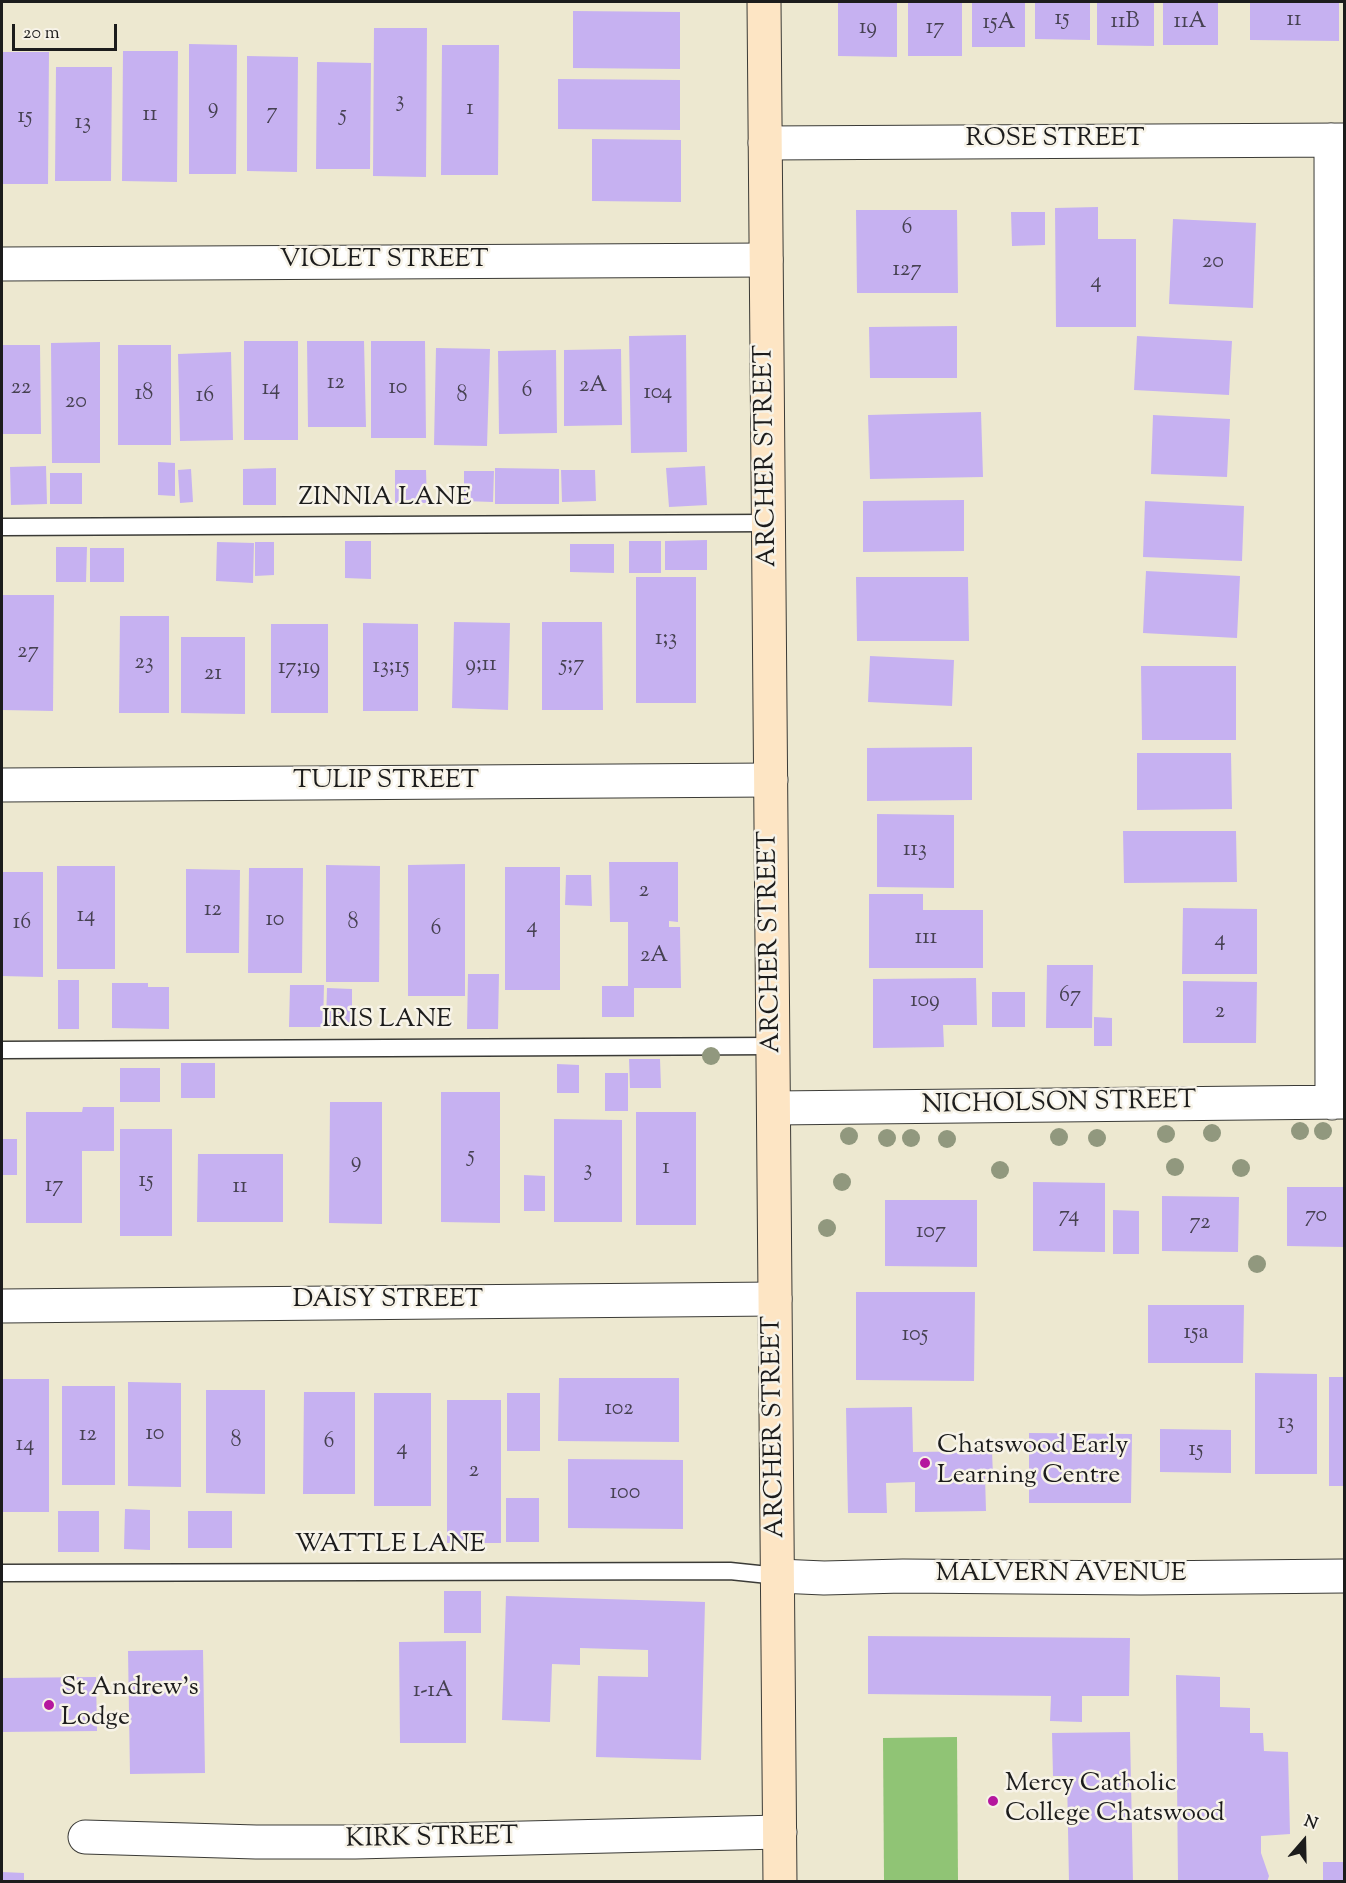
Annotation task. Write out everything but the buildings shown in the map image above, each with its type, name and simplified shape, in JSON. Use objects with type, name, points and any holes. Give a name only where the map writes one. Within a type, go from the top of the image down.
[{"type":"main road","name":"ARCHER STREET","points":[[764,2],[780,1881]]},
{"type":"street","name":"ROSE STREET","points":[[765,143],[1338,140]]},
{"type":"street","points":[[1338,140],[1338,1102]]},
{"type":"street","name":"VIOLET STREET","points":[[2,264],[766,260]]},
{"type":"street","name":"TULIP STREET","points":[[2,785],[771,780]]},
{"type":"street","name":"NICHOLSON STREET","points":[[774,1108],[1338,1102]]},
{"type":"street","name":"DAISY STREET","points":[[2,1306],[775,1299]]},
{"type":"street","name":"MALVERN AVENUE","points":[[777,1576],[824,1578],[1344,1576]]},
{"type":"street","name":"KIRK STREET","points":[[85,1837],[256,1842],[355,1842],[780,1832]]},
{"type":"lane","name":"ZINNIA LANE","points":[[2,527],[768,523]]},
{"type":"lane","name":"IRIS LANE","points":[[2,1050],[773,1046]]},
{"type":"lane","name":"WATTLE LANE","points":[[2,1573],[730,1571],[777,1576]]},
{"type":"green space","points":[[957,1737],[958,1881],[884,1881],[883,1738]]},
{"type":"place","name":"Chatswood Early Learning Centre","points":[[925,1463]]},
{"type":"place","name":"St Andrew's Lodge","points":[[49,1705]]},
{"type":"place","name":"Mercy Catholic College Chatswood","points":[[993,1801]]}]
